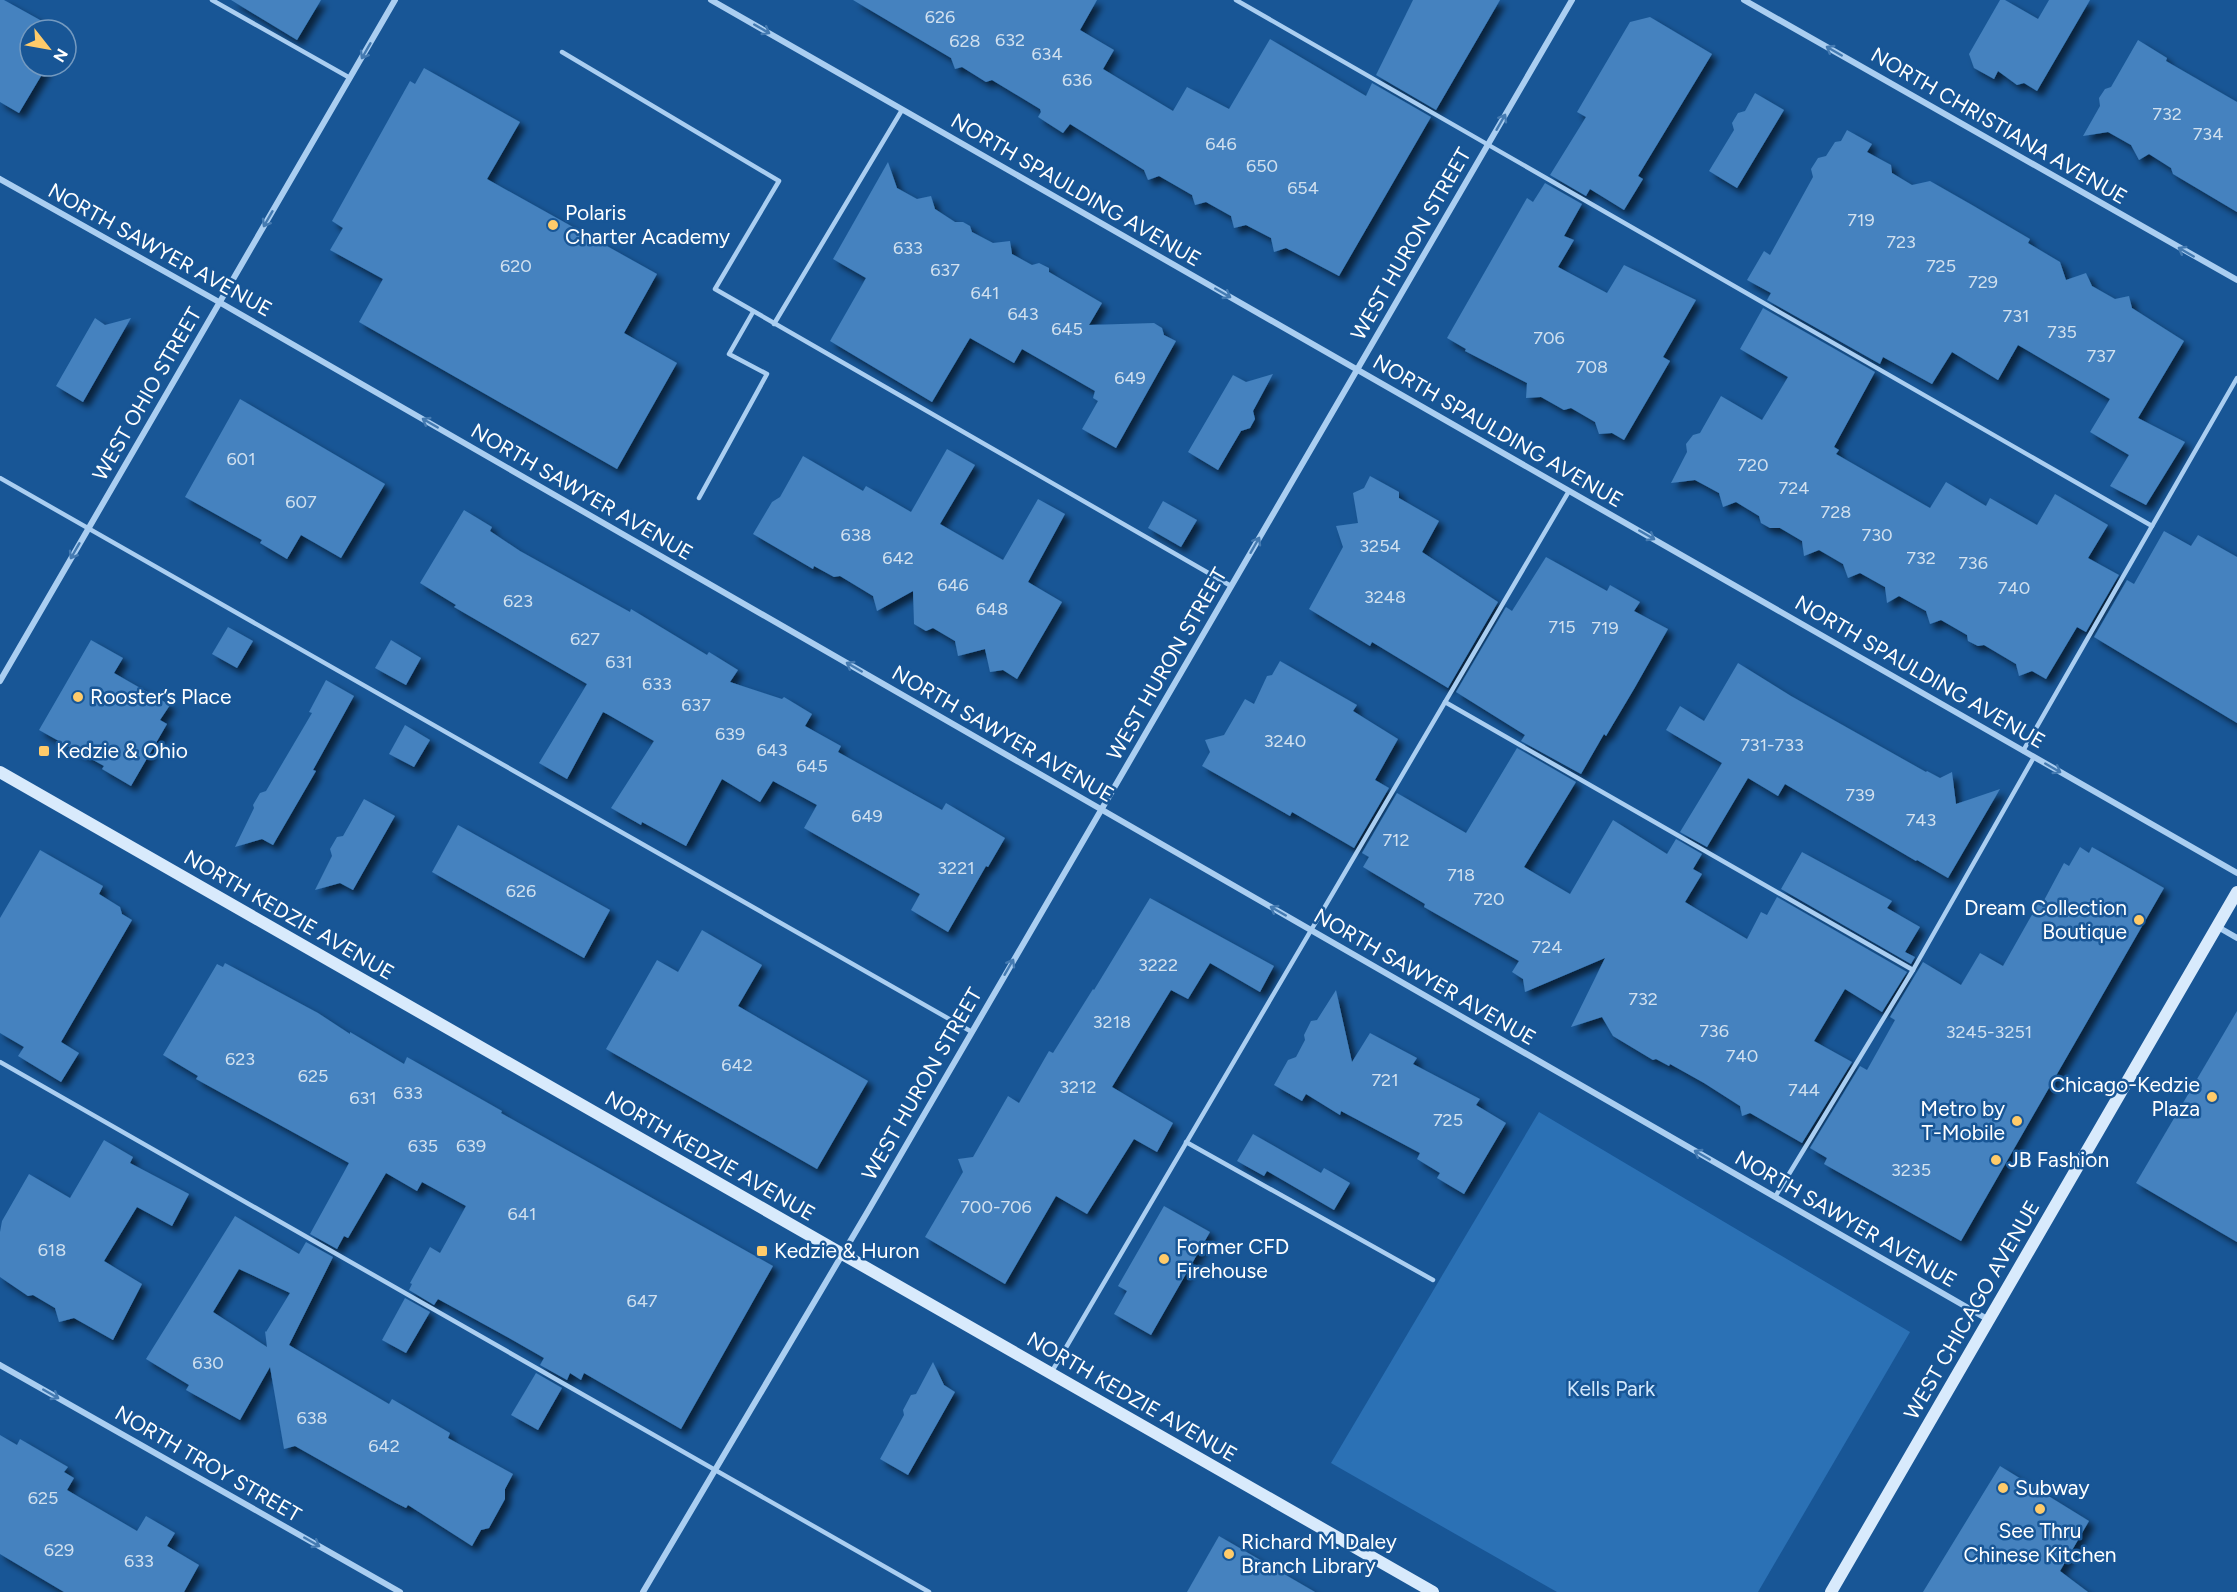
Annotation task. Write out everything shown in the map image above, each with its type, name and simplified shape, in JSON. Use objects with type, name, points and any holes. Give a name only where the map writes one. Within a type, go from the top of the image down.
[{"type":"main road","name":"NORTH KEDZIE AVENUE","points":[[0,772],[1433,1592]]},
{"type":"main road","name":"WEST CHICAGO AVENUE","points":[[1831,1592],[2237,892]]},
{"type":"street","name":"WEST OHIO STREET","points":[[0,681],[395,0]]},
{"type":"street","name":"NORTH SPAULDING AVENUE","points":[[711,0],[2237,873]]},
{"type":"street","name":"WEST HURON STREET","points":[[643,1592],[972,1032],[1572,0]]},
{"type":"street","name":"NORTH CHRISTIANA AVENUE","points":[[1744,0],[2237,280]]},
{"type":"street","name":"NORTH SAWYER AVENUE","points":[[0,179],[219,302],[1989,1320]]},
{"type":"street","points":[[2217,926],[2237,938]]},
{"type":"street","name":"NORTH TROY STREET","points":[[0,1365],[400,1592]]},
{"type":"lane","points":[[212,0],[350,78]]},
{"type":"lane","points":[[1236,0],[2152,526]]},
{"type":"lane","points":[[562,52],[779,181],[715,289],[1231,586]]},
{"type":"lane","points":[[774,324],[902,110]]},
{"type":"lane","points":[[699,498],[767,374],[729,354],[753,312]]},
{"type":"lane","points":[[2023,751],[2237,378]]},
{"type":"lane","points":[[0,478],[972,1032]]},
{"type":"lane","points":[[1051,1373],[1569,491]]},
{"type":"lane","points":[[1445,702],[1913,970]]},
{"type":"lane","points":[[1775,1197],[1913,970],[2034,757]]},
{"type":"lane","points":[[0,1062],[929,1592]]},
{"type":"lane","points":[[1186,1142],[1433,1280]]},
{"type":"green space","name":"Kells Park","points":[[1539,1112],[1910,1332],[1758,1592],[1557,1592],[1331,1463]]},
{"type":"building","points":[[0,0],[4,0],[36,18],[18,18],[18,78],[40,78],[19,113],[0,102]]},
{"type":"building","points":[[231,0],[321,0],[297,40]]},
{"type":"building","points":[[853,0],[1097,0],[1080,30],[1114,50],[1103,69],[1173,111],[1187,87],[1229,109],[1270,39],[1366,96],[1372,83],[1431,117],[1339,276],[1286,248],[1274,252],[1271,238],[1246,225],[1234,228],[1231,216],[1206,202],[1195,205],[1192,195],[1159,176],[1148,180],[1144,170],[1070,124],[1063,133],[1038,117],[1040,109],[992,80],[986,82],[962,67],[955,69],[951,58]]},
{"type":"building","points":[[1413,0],[1500,0],[1436,110],[1376,75]]},
{"type":"building","points":[[2000,0],[2005,0],[2038,19],[2049,0],[2090,0],[2037,91],[2024,83],[2017,85],[1998,71],[1994,79],[1974,68],[1969,54]]},
{"type":"building","points":[[1650,17],[1712,54],[1638,176],[1643,179],[1624,210],[1590,189],[1586,196],[1550,175],[1586,117],[1577,112],[1630,22]]},
{"type":"building","points":[[2138,40],[2167,58],[2166,61],[2237,102],[2237,212],[2173,174],[2171,168],[2149,154],[2139,160],[2131,145],[2108,132],[2083,136],[2100,106],[2099,98],[2105,89],[2111,87]]},
{"type":"building","points":[[424,68],[520,122],[487,179],[657,274],[624,333],[677,363],[617,469],[359,322],[383,279],[330,250],[343,228],[332,221],[410,81],[415,84]]},
{"type":"building","points":[[1755,93],[1784,110],[1737,188],[1709,171],[1734,130],[1732,123],[1738,113],[1745,111]]},
{"type":"building","points":[[1847,130],[1872,144],[1867,152],[1891,165],[1892,173],[1912,185],[1930,181],[1972,205],[2030,239],[2028,243],[2060,262],[2066,280],[2086,273],[2092,286],[2115,299],[2129,296],[2132,308],[2184,341],[2138,418],[2185,442],[2146,505],[2110,486],[2129,455],[2090,432],[2110,399],[2018,345],[1998,380],[1952,352],[1932,384],[1883,357],[1880,364],[1767,300],[1771,293],[1747,280],[1764,251],[1770,255],[1813,177],[1811,169],[1818,158],[1826,156],[1835,142],[1841,141]]},
{"type":"building","points":[[888,162],[897,188],[917,199],[931,196],[935,209],[955,222],[963,222],[970,226],[972,232],[993,243],[1010,241],[1012,254],[1032,265],[1039,263],[1049,268],[1049,272],[1102,303],[1089,325],[1154,323],[1162,328],[1164,335],[1176,341],[1116,448],[1082,429],[1098,401],[1093,398],[1095,391],[1022,349],[1014,363],[970,338],[932,402],[830,341],[866,278],[833,259]]},
{"type":"building","points":[[1545,183],[1582,204],[1564,236],[1574,240],[1558,267],[1607,293],[1624,265],[1696,300],[1663,357],[1670,361],[1624,440],[1612,433],[1599,434],[1595,422],[1571,408],[1564,410],[1541,397],[1526,398],[1527,383],[1465,351],[1466,349],[1447,338],[1527,198],[1533,202]]},
{"type":"building","points":[[1763,308],[1875,372],[1834,447],[1839,450],[1836,454],[1930,508],[1946,482],[1986,506],[1990,498],[2037,525],[2055,494],[2108,525],[2088,558],[2119,575],[2086,632],[2077,627],[2046,679],[2032,671],[2019,676],[2016,664],[1984,645],[1978,646],[1968,641],[1967,635],[1941,620],[1930,624],[1926,611],[1899,596],[1887,603],[1885,587],[1860,573],[1848,578],[1843,564],[1819,550],[1804,556],[1802,541],[1780,528],[1770,528],[1761,523],[1759,516],[1736,502],[1723,507],[1719,493],[1695,480],[1671,483],[1687,452],[1686,444],[1693,435],[1700,433],[1721,396],[1762,420],[1788,377],[1740,349]]},
{"type":"building","points":[[95,318],[105,325],[131,318],[83,402],[56,386]]},
{"type":"building","points":[[1273,374],[1253,411],[1255,419],[1250,428],[1241,431],[1218,470],[1188,452],[1233,375],[1246,382]]},
{"type":"building","points":[[240,399],[385,484],[341,558],[301,535],[287,559],[260,543],[262,540],[185,497]]},
{"type":"building","points":[[947,449],[975,465],[940,524],[1003,560],[1038,499],[1065,514],[1028,582],[1062,602],[1017,679],[1003,670],[990,672],[985,649],[958,656],[955,641],[933,628],[926,631],[914,624],[913,591],[877,611],[873,596],[840,576],[834,577],[814,566],[813,569],[753,534],[772,502],[780,497],[803,456],[863,491],[866,486],[911,512]]},
{"type":"building","points":[[1370,476],[1399,492],[1399,498],[1439,521],[1422,552],[1498,602],[1448,688],[1372,642],[1370,646],[1309,609],[1343,547],[1336,526],[1358,523],[1353,493],[1364,488]]},
{"type":"building","points":[[1163,501],[1197,520],[1181,547],[1148,528]]},
{"type":"building","points":[[464,510],[492,527],[490,531],[520,551],[630,612],[631,609],[707,655],[709,652],[738,670],[730,682],[782,699],[784,697],[812,714],[805,726],[841,746],[838,752],[942,810],[946,803],[1005,838],[948,932],[911,910],[920,894],[804,828],[817,805],[773,781],[760,802],[722,779],[686,846],[611,808],[654,741],[607,714],[603,712],[567,779],[539,763],[587,684],[454,607],[456,605],[420,583]]},
{"type":"building","points":[[2164,531],[2191,546],[2198,535],[2237,557],[2237,723],[2094,637],[2127,580],[2134,584]]},
{"type":"building","points":[[1546,557],[1607,591],[1610,585],[1640,602],[1634,611],[1668,629],[1606,736],[1604,734],[1581,774],[1521,741],[1525,735],[1456,692],[1506,607],[1512,611]]},
{"type":"building","points":[[228,627],[253,641],[237,668],[212,654]]},
{"type":"building","points":[[91,640],[123,658],[114,673],[170,705],[160,720],[167,724],[131,786],[102,769],[104,766],[39,730]]},
{"type":"building","points":[[391,640],[421,658],[406,685],[375,668]]},
{"type":"building","points":[[1280,661],[1357,705],[1353,711],[1398,739],[1375,780],[1389,788],[1354,848],[1292,812],[1290,816],[1202,766],[1210,752],[1205,740],[1224,735],[1245,699],[1254,704],[1267,676],[1272,675]]},
{"type":"building","points":[[1738,663],[1791,696],[1926,772],[1940,778],[1952,772],[1956,804],[2000,789],[1948,878],[1785,784],[1778,796],[1748,778],[1707,847],[1680,832],[1722,763],[1666,730],[1680,706],[1704,721]]},
{"type":"building","points":[[326,680],[354,696],[313,770],[316,771],[273,845],[262,839],[235,847],[254,808],[253,805],[260,793],[266,791],[312,713],[309,712]]},
{"type":"building","points":[[405,725],[430,740],[414,767],[389,754]]},
{"type":"building","points":[[1517,748],[1576,782],[1524,867],[1570,894],[1613,820],[1667,854],[1676,839],[1702,854],[1693,869],[1702,874],[1685,902],[1747,939],[1761,912],[1767,915],[1777,897],[1907,972],[1882,1012],[1845,989],[1814,1041],[1852,1062],[1802,1143],[1750,1113],[1742,1116],[1740,1106],[1704,1083],[1670,1064],[1669,1066],[1656,1059],[1653,1060],[1613,1036],[1602,1017],[1571,1027],[1605,958],[1525,992],[1523,979],[1512,972],[1519,961],[1424,907],[1425,904],[1363,867],[1369,857],[1362,853],[1397,793],[1466,833]]},
{"type":"building","points":[[364,799],[395,816],[353,890],[340,883],[315,890],[332,856],[330,849],[337,837],[343,836]]},
{"type":"building","points":[[458,825],[610,910],[584,958],[432,872]]},
{"type":"building","points":[[2080,847],[2089,853],[2092,847],[2164,888],[1961,1241],[1824,1164],[1827,1158],[1810,1148],[1860,1066],[1867,1070],[1895,1020],[1890,1017],[1923,962],[1961,985],[1980,953],[2003,966],[2038,904],[2041,906],[2064,863],[2069,866]]},
{"type":"building","points":[[40,850],[103,886],[99,894],[120,907],[122,914],[132,920],[61,1042],[79,1053],[61,1082],[18,1056],[24,1047],[0,1033],[0,918]]},
{"type":"building","points":[[1802,852],[1892,901],[1887,908],[1920,927],[1905,952],[1915,957],[1911,964],[1781,889]]},
{"type":"building","points":[[1150,898],[1274,966],[1260,992],[1210,963],[1188,999],[1171,990],[1112,1087],[1173,1123],[1157,1152],[1134,1139],[1087,1214],[1056,1196],[1005,1284],[925,1237],[963,1172],[958,1159],[973,1157],[1008,1096],[1019,1103],[1049,1051],[1053,1053]]},
{"type":"building","points":[[702,930],[762,965],[738,1006],[868,1081],[817,1169],[606,1049],[657,960],[678,972]]},
{"type":"building","points":[[225,963],[318,1013],[404,1064],[407,1057],[502,1111],[501,1113],[773,1266],[681,1429],[584,1373],[581,1380],[570,1373],[567,1380],[540,1365],[544,1358],[509,1338],[438,1299],[434,1305],[409,1290],[412,1284],[410,1283],[430,1247],[440,1253],[466,1206],[422,1182],[417,1191],[386,1173],[348,1238],[344,1236],[337,1249],[310,1234],[349,1163],[196,1079],[198,1076],[163,1055],[217,964],[223,967]]},
{"type":"building","points":[[1336,990],[1352,1062],[1370,1033],[1417,1058],[1413,1064],[1480,1099],[1476,1105],[1506,1123],[1464,1194],[1437,1178],[1440,1173],[1417,1159],[1420,1153],[1341,1111],[1340,1115],[1306,1094],[1302,1101],[1274,1085],[1288,1060],[1296,1057],[1311,1021],[1317,1020]]},
{"type":"building","name":"Chicago-Kedzie Plaza","points":[[2237,1011],[2237,1242],[2136,1183]]},
{"type":"building","points":[[1253,1134],[1321,1173],[1324,1168],[1350,1183],[1334,1210],[1267,1171],[1264,1176],[1237,1161]]},
{"type":"building","points":[[104,1140],[133,1157],[130,1163],[189,1194],[172,1226],[137,1207],[104,1261],[142,1284],[113,1340],[74,1318],[59,1322],[55,1308],[33,1295],[28,1296],[0,1277],[2,1221],[29,1174],[70,1198]]},
{"type":"building","name":"Former CFD Firehouse","points":[[1164,1206],[1210,1232],[1151,1335],[1114,1314],[1127,1291],[1118,1286]]},
{"type":"building","points":[[235,1216],[299,1254],[306,1242],[333,1257],[289,1345],[389,1404],[392,1399],[450,1433],[448,1438],[513,1474],[505,1489],[505,1499],[489,1528],[481,1530],[472,1546],[408,1505],[406,1508],[396,1503],[295,1446],[284,1449],[270,1367],[240,1420],[186,1390],[189,1385],[146,1359]],"holes":[[[239,1269],[290,1293],[265,1331],[267,1347],[213,1312]]]},
{"type":"building","points":[[405,1298],[430,1312],[406,1353],[382,1340]]},
{"type":"building","points":[[933,1362],[944,1385],[955,1392],[908,1475],[880,1459],[904,1415],[903,1410],[911,1395],[916,1394]]},
{"type":"building","points":[[536,1373],[562,1388],[538,1430],[511,1415]]},
{"type":"building","points":[[0,1435],[17,1445],[20,1439],[68,1467],[64,1472],[74,1478],[67,1490],[137,1531],[146,1516],[175,1533],[167,1546],[199,1565],[184,1592],[64,1592],[0,1554]]},
{"type":"building","points":[[2000,1466],[2089,1521],[2060,1571],[2088,1592],[1923,1592]]},
{"type":"building","name":"Richard M. Daley Branch Library","points":[[1219,1536],[1315,1592],[1187,1592]]},
{"type":"place","name":"Polaris Charter Academy","points":[[553,225]]},
{"type":"place","name":"Rooster’s Place","points":[[78,697]]},
{"type":"place","name":"Kedzie & Ohio","points":[[44,751]]},
{"type":"place","name":"Dream Collection Boutique","points":[[2139,920]]},
{"type":"place","name":"Chicago-Kedzie Plaza","points":[[2212,1097]]},
{"type":"place","name":"Metro by T-Mobile","points":[[2017,1121]]},
{"type":"place","name":"JB Fashion","points":[[1996,1160]]},
{"type":"place","name":"Kedzie & Huron","points":[[762,1251]]},
{"type":"place","name":"Former CFD Firehouse","points":[[1164,1259]]},
{"type":"place","name":"Subway","points":[[2003,1488]]},
{"type":"place","name":"See Thru Chinese Kitchen","points":[[2040,1509]]},
{"type":"place","name":"Richard M. Daley Branch Library","points":[[1229,1554]]}]
